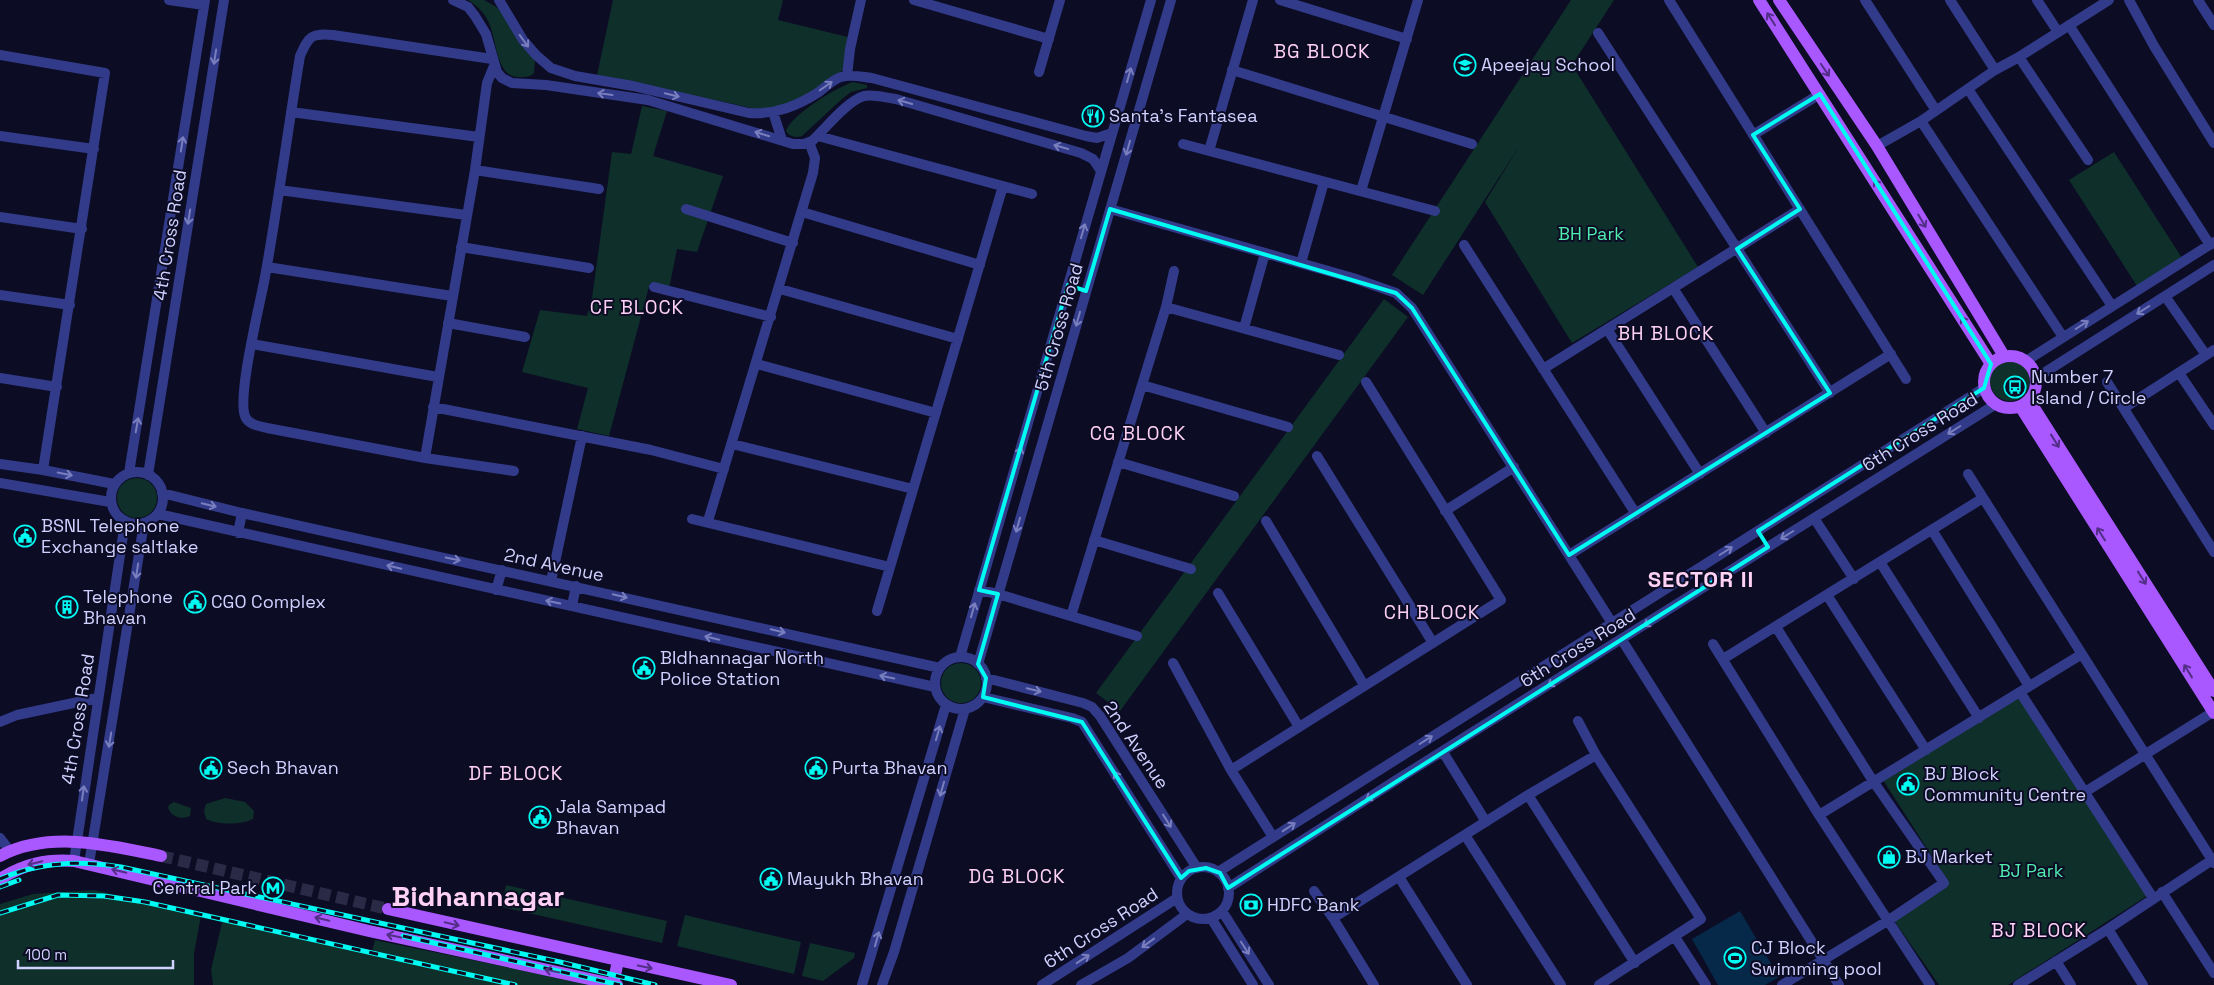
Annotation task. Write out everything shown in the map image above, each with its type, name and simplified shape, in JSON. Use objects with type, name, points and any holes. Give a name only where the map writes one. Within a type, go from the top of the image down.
[{"type":"main road","points":[[1759,0],[1991,364]]},
{"type":"main road","points":[[1779,0],[1877,146],[2004,356]]},
{"type":"main road","points":[[1790,49],[1805,40]]},
{"type":"main road","points":[[2004,356],[2013,356],[2026,361],[2036,378],[2035,390],[2025,403],[2007,408],[1991,400],[1984,388],[1985,373],[1991,364],[2004,356]]},
{"type":"main road","points":[[2025,403],[2214,691]]},
{"type":"main road","points":[[2025,403],[2214,712]]},
{"type":"main road","points":[[5,853],[44,844],[75,842],[116,846],[161,856]]},
{"type":"main road","points":[[0,879],[27,865],[41,861],[74,861],[369,931],[615,985],[618,961]]},
{"type":"main road","points":[[388,909],[731,985]]},
{"type":"street","points":[[169,0],[204,3]]},
{"type":"street","name":"4th Cross Road","points":[[148,475],[224,0]]},
{"type":"street","points":[[455,0],[468,7],[475,16],[486,34],[493,63],[502,78],[512,83],[546,85],[648,100],[793,144],[813,139],[1032,194]]},
{"type":"street","points":[[499,0],[523,40],[536,55],[551,68],[575,76],[633,86],[749,113],[774,112],[804,102],[840,77],[872,78],[1086,136],[1097,138],[1112,133]]},
{"type":"street","points":[[914,0],[1049,40]]},
{"type":"street","points":[[1039,72],[1060,0]]},
{"type":"street","name":"5th Cross Road","points":[[960,657],[1150,0]]},
{"type":"street","name":"5th Cross Road","points":[[978,664],[1171,0]]},
{"type":"street","points":[[1209,151],[1253,0]]},
{"type":"street","points":[[1280,0],[1407,40]]},
{"type":"street","points":[[1361,192],[1418,0]]},
{"type":"street","points":[[1669,0],[1906,379]]},
{"type":"street","points":[[1864,0],[1935,109]]},
{"type":"street","points":[[1950,0],[1994,70]]},
{"type":"street","points":[[2038,0],[2058,32]]},
{"type":"street","points":[[1877,146],[1921,121],[1935,109],[1994,70],[2019,57],[2109,0]]},
{"type":"street","points":[[2129,0],[2154,46],[2214,143]]},
{"type":"street","points":[[2198,0],[2214,25]]},
{"type":"street","points":[[847,76],[859,1]]},
{"type":"street","name":"4th Cross Road","points":[[129,473],[204,3]]},
{"type":"street","points":[[2026,361],[2212,244],[2069,25]]},
{"type":"street","points":[[1598,33],[1830,393]]},
{"type":"street","points":[[493,63],[333,35],[313,36],[307,41],[300,56],[266,267],[244,385],[244,411],[245,418],[252,424],[424,458],[514,471]]},
{"type":"street","points":[[0,55],[105,73],[43,470]]},
{"type":"street","points":[[2019,57],[2088,160]]},
{"type":"street","points":[[424,458],[475,170],[487,83],[493,63]]},
{"type":"street","points":[[546,85],[551,68]]},
{"type":"street","points":[[1232,70],[1472,144]]},
{"type":"street","points":[[872,78],[872,96]]},
{"type":"street","points":[[1968,88],[2112,306]]},
{"type":"street","points":[[1753,135],[1820,94]]},
{"type":"street","points":[[813,139],[852,102],[864,96],[872,96],[896,99],[1081,153],[1092,159],[1101,171]]},
{"type":"street","points":[[986,125],[990,111]]},
{"type":"street","points":[[291,112],[479,137]]},
{"type":"street","points":[[774,112],[782,140]]},
{"type":"street","points":[[1921,121],[2063,338]]},
{"type":"street","points":[[0,136],[94,149]]},
{"type":"street","points":[[708,521],[780,288],[813,173],[815,158],[813,139]]},
{"type":"street","points":[[1183,144],[1435,211]]},
{"type":"street","points":[[475,170],[600,189]]},
{"type":"street","points":[[1302,263],[1324,182]]},
{"type":"street","points":[[877,611],[1003,186]]},
{"type":"street","points":[[279,190],[466,215]]},
{"type":"street","points":[[686,208],[793,243]]},
{"type":"street","points":[[1110,209],[1302,263],[1396,293],[1412,308],[1612,623]]},
{"type":"street","points":[[1543,369],[1800,209]]},
{"type":"street","points":[[802,212],[980,265]]},
{"type":"street","points":[[0,217],[82,229]]},
{"type":"street","points":[[1464,245],[1636,514]]},
{"type":"street","points":[[460,247],[589,268]]},
{"type":"street","points":[[1244,328],[1265,253]]},
{"type":"street","points":[[2036,378],[2214,266]]},
{"type":"street","points":[[266,267],[452,296]]},
{"type":"street","points":[[1071,616],[1166,307],[1174,271]]},
{"type":"street","points":[[1068,285],[1086,291]]},
{"type":"street","points":[[654,287],[771,317]]},
{"type":"street","points":[[780,288],[958,339]]},
{"type":"street","points":[[1673,288],[1766,433]]},
{"type":"street","points":[[0,295],[70,305]]},
{"type":"street","points":[[2124,408],[2210,353],[2165,296]]},
{"type":"street","points":[[1166,307],[1339,355]]},
{"type":"street","points":[[448,324],[524,337]]},
{"type":"street","points":[[1607,329],[1700,474]]},
{"type":"street","points":[[252,344],[438,377]]},
{"type":"street","points":[[1569,555],[1891,354]]},
{"type":"street","points":[[757,364],[936,413]]},
{"type":"street","points":[[2179,373],[2214,425]]},
{"type":"street","points":[[0,378],[57,387]]},
{"type":"street","points":[[144,380],[163,383]]},
{"type":"street","points":[[1231,770],[1501,600],[1366,382]]},
{"type":"street","points":[[2107,382],[2214,552]]},
{"type":"street","points":[[1142,385],[1288,427]]},
{"type":"street","name":"6th Cross Road","points":[[1218,872],[1984,388]]},
{"type":"street","name":"6th Cross Road","points":[[1228,888],[1398,779],[1484,727],[1996,404]]},
{"type":"street","points":[[433,407],[651,450],[724,469]]},
{"type":"street","points":[[551,581],[582,436]]},
{"type":"street","points":[[732,444],[913,489]]},
{"type":"street","points":[[1317,456],[1433,643]]},
{"type":"street","points":[[1118,462],[1234,496]]},
{"type":"street","points":[[0,464],[43,470],[114,484]]},
{"type":"street","points":[[1445,511],[1514,467]]},
{"type":"street","points":[[142,472],[148,475],[157,482],[162,493],[163,500],[158,514],[144,523],[134,524],[125,522],[115,513],[110,502],[114,484],[129,473],[142,472]]},
{"type":"street","points":[[1968,474],[2213,861],[2018,985]]},
{"type":"street","points":[[0,483],[110,502]]},
{"type":"street","name":"2nd Avenue","points":[[162,493],[242,513],[940,668]]},
{"type":"street","points":[[1723,659],[1983,498]]},
{"type":"street","points":[[238,532],[242,513]]},
{"type":"street","name":"2nd Avenue","points":[[158,514],[935,687]]},
{"type":"street","points":[[1814,518],[1854,578]]},
{"type":"street","points":[[692,519],[708,521],[890,566]]},
{"type":"street","points":[[1266,521],[1364,685]]},
{"type":"street","name":"4th Cross Road","points":[[74,861],[75,842],[125,522]]},
{"type":"street","points":[[89,864],[144,523]]},
{"type":"street","points":[[1932,530],[2085,792],[2214,973]]},
{"type":"street","points":[[1758,531],[1768,547]]},
{"type":"street","points":[[1094,540],[1191,570]]},
{"type":"street","points":[[1880,562],[1979,718]]},
{"type":"street","points":[[496,590],[502,570]]},
{"type":"street","points":[[572,606],[576,586]]},
{"type":"street","points":[[979,590],[1137,636]]},
{"type":"street","points":[[1218,592],[1299,727]]},
{"type":"street","points":[[1655,596],[1666,612]]},
{"type":"street","points":[[1827,596],[1926,750]]},
{"type":"street","points":[[1776,627],[1873,781],[1944,883],[1889,920],[1782,985]]},
{"type":"street","points":[[1622,640],[1839,985]]},
{"type":"street","points":[[1713,644],[1819,815],[1930,985]]},
{"type":"street","points":[[1566,652],[1576,669]]},
{"type":"street","points":[[1819,815],[2082,654]]},
{"type":"street","points":[[960,657],[978,664],[986,678],[987,684],[983,697],[976,705],[965,709],[952,708],[946,705],[939,697],[935,687],[935,680],[940,668],[948,660],[960,657]]},
{"type":"street","points":[[1173,664],[1231,770],[1273,837]]},
{"type":"street","name":"2nd Avenue","points":[[986,678],[1092,707],[1129,759],[1196,868]]},
{"type":"street","name":"2nd Avenue","points":[[983,697],[1082,722],[1181,878]]},
{"type":"street","points":[[0,722],[17,715],[97,698]]},
{"type":"street","points":[[862,985],[946,705]]},
{"type":"street","points":[[882,985],[965,709]]},
{"type":"street","points":[[1473,711],[1484,727]]},
{"type":"street","points":[[2085,792],[2214,712]]},
{"type":"street","points":[[1578,721],[1596,755],[1701,919],[1606,983]]},
{"type":"street","points":[[1443,752],[1486,822]]},
{"type":"street","points":[[1333,918],[1528,795],[1596,755]]},
{"type":"street","points":[[1388,763],[1398,779]]},
{"type":"street","points":[[1528,795],[1635,963]]},
{"type":"street","points":[[1465,835],[1561,985]]},
{"type":"street","points":[[0,838],[5,853]]},
{"type":"street","points":[[1196,868],[1206,868],[1218,872],[1227,883],[1228,902],[1222,911],[1211,918],[1200,920],[1188,914],[1178,903],[1178,885],[1181,878],[1196,868]]},
{"type":"street","points":[[1399,877],[1467,985]]},
{"type":"street","points":[[1314,891],[1374,985]]},
{"type":"street","name":"6th Cross Road","points":[[1042,985],[1177,898]]},
{"type":"street","points":[[1222,911],[1269,985]]},
{"type":"street","points":[[1081,985],[1128,958],[1188,914]]},
{"type":"street","points":[[1211,918],[1253,985]]},
{"type":"street","points":[[2108,929],[2143,985]]},
{"type":"street","points":[[1675,937],[1706,985]]},
{"type":"street","points":[[2056,961],[2071,985]]},
{"type":"highlighted area","points":[[1820,94],[1991,364],[1984,388],[1758,531],[1768,547],[1228,888],[1220,873],[1206,868],[1189,871],[1181,878],[1082,722],[983,697],[986,678],[978,664],[998,594],[979,590],[1068,285],[1086,291],[1110,209],[1396,293],[1412,308],[1569,555],[1830,393],[1737,249],[1800,209],[1753,135]]},
{"type":"green space","points":[[468,0],[484,0],[498,8],[535,60],[534,73],[520,77],[512,76],[506,72],[498,57],[492,30],[487,19]]},
{"type":"green space","points":[[613,0],[783,0],[778,20],[848,37],[847,67],[821,87],[802,98],[782,107],[769,109],[752,108],[597,75]]},
{"type":"green space","name":"BH Park","points":[[1571,0],[1614,0],[1572,65],[1698,267],[1572,343],[1485,202],[1520,145],[1423,295],[1392,275]]},
{"type":"green space","points":[[853,82],[867,85],[867,88],[851,92],[802,136],[789,135],[786,131],[796,117],[826,95]]},
{"type":"green space","points":[[642,106],[667,111],[653,156],[723,176],[697,252],[677,249],[669,289],[650,283],[609,436],[577,429],[588,388],[522,372],[540,310],[587,316],[592,298],[612,152],[631,154]]},
{"type":"green space","points":[[2114,152],[2182,258],[2137,286],[2069,180]]},
{"type":"green space","points":[[1384,299],[1408,317],[1120,711],[1096,693]]},
{"type":"green space","points":[[2006,361],[2014,361],[2021,364],[2027,370],[2030,381],[2027,392],[2021,398],[2014,401],[2006,401],[1999,398],[1993,392],[1990,385],[1990,377],[1993,370],[1999,364]]},
{"type":"green space","points":[[133,478],[141,478],[148,481],[154,487],[157,498],[154,509],[148,515],[141,518],[133,518],[126,515],[120,509],[117,502],[117,494],[120,487],[126,481]]},
{"type":"green space","points":[[957,663],[965,663],[972,666],[978,672],[981,683],[978,694],[972,700],[965,703],[957,703],[950,700],[944,694],[941,687],[941,679],[944,672],[950,666]]},
{"type":"green space","name":"BJ Park","points":[[2019,698],[2147,896],[2008,985],[1939,985],[1893,919],[1949,883],[1883,780]]},
{"type":"green space","points":[[225,798],[245,802],[254,811],[253,819],[230,824],[206,819],[204,811],[206,804]]},
{"type":"green space","points":[[174,802],[191,808],[190,816],[180,818],[174,816],[168,808]]},
{"type":"green space","points":[[506,885],[667,921],[662,943],[501,907]]},
{"type":"green space","points":[[94,890],[201,915],[194,954],[194,985],[0,985],[0,904],[33,894]]},
{"type":"green space","points":[[685,915],[801,942],[794,974],[677,946]]},
{"type":"green space","points":[[223,918],[372,951],[375,940],[593,985],[213,985],[211,970]]},
{"type":"green space","points":[[810,943],[855,953],[854,958],[823,981],[802,976]]},
{"type":"water","name":"CJ Block Swimming pool","points":[[1740,911],[1779,977],[1765,985],[1718,985],[1692,939]]},
{"type":"tunnel","points":[[161,856],[388,909]]},
{"type":"railway","points":[[0,879],[30,869],[60,864],[75,863],[121,867],[560,962],[655,985]]},
{"type":"railway","points":[[0,887],[19,880]]},
{"type":"railway","points":[[0,913],[58,895],[104,896],[145,902],[515,985]]},
{"type":"railway","points":[[403,936],[620,985]]},
{"type":"place","name":"Apeejay School","points":[[1465,65]]},
{"type":"place","name":"Santa's Fantasea","points":[[1093,116]]},
{"type":"place","name":"Number 7 Island / Circle","points":[[2015,387]]},
{"type":"place","name":"BSNL Telephone Exchange saltlake","points":[[25,536]]},
{"type":"place","name":"CGO Complex","points":[[195,602]]},
{"type":"place","name":"Telephone Bhavan","points":[[67,607]]},
{"type":"place","name":"BIdhannagar North Police Station","points":[[644,668]]},
{"type":"place","name":"Sech Bhavan","points":[[211,768]]},
{"type":"place","name":"Purta Bhavan","points":[[816,768]]},
{"type":"place","name":"BJ Block Community Centre","points":[[1908,784]]},
{"type":"place","name":"Jala Sampad Bhavan","points":[[540,817]]},
{"type":"place","name":"BJ Market","points":[[1889,857]]},
{"type":"place","name":"Mayukh Bhavan","points":[[771,879]]},
{"type":"place","name":"Central Park","points":[[273,888]]},
{"type":"place","name":"HDFC Bank","points":[[1251,905]]},
{"type":"place","name":"CJ Block Swimming pool","points":[[1735,958]]},
{"type":"district","name":"BG BLOCK","points":[[1322,51]]},
{"type":"district","name":"CF BLOCK","points":[[637,307]]},
{"type":"district","name":"BH BLOCK","points":[[1666,333]]},
{"type":"district","name":"CG BLOCK","points":[[1138,433]]},
{"type":"district","name":"SECTOR II","points":[[1701,579]]},
{"type":"district","name":"CH BLOCK","points":[[1432,612]]},
{"type":"district","name":"DF BLOCK","points":[[516,773]]},
{"type":"district","name":"DG BLOCK","points":[[1017,876]]},
{"type":"district","name":"Bidhannagar","points":[[478,896]]},
{"type":"district","name":"BJ BLOCK","points":[[2039,930]]}]
